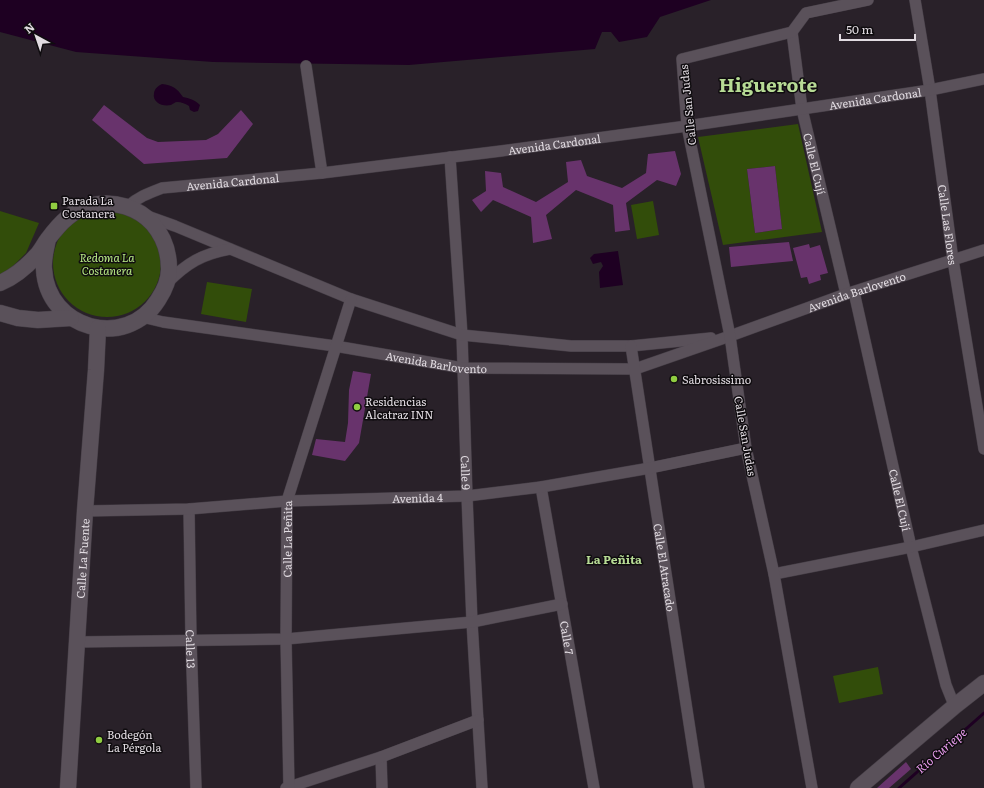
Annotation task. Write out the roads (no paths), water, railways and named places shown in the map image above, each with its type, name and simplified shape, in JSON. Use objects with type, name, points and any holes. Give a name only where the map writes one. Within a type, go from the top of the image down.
[{"type":"main road","points":[[0,283],[22,270],[37,256],[48,239],[63,221],[72,214],[82,208],[104,203],[116,204],[134,210],[150,221],[158,230],[167,250],[169,262],[169,273],[162,294],[150,311],[128,325],[113,328],[98,328],[71,318],[60,308],[51,296],[46,283],[44,268],[48,239]]},
{"type":"main road","points":[[0,313],[18,318],[38,320],[71,318]]},
{"type":"main road","name":"Calle La Fuente","points":[[68,788],[98,328]]},
{"type":"main road","points":[[858,788],[984,683]]},
{"type":"street","points":[[792,32],[806,13],[868,0]]},
{"type":"street","name":"Calle Las Flores","points":[[915,0],[984,449]]},
{"type":"street","name":"Calle San Judas","points":[[792,32],[682,59],[687,126],[730,336],[746,448],[774,574],[812,788]]},
{"type":"street","name":"Calle El Cují","points":[[792,32],[802,109],[850,293],[946,685],[952,700],[956,705]]},
{"type":"street","points":[[306,66],[322,174]]},
{"type":"street","name":"Avenida Cardonal","points":[[134,210],[134,200],[162,188],[322,174],[687,126],[930,90],[984,79]]},
{"type":"street","name":"Calle 9","points":[[450,157],[462,335],[472,622],[482,788]]},
{"type":"street","name":"Avenida Barlovento","points":[[134,210],[351,299],[462,335],[571,346],[631,346],[730,336]]},
{"type":"street","points":[[166,284],[177,273],[195,260],[215,252],[230,249]]},
{"type":"street","name":"Avenida Barlovento","points":[[142,317],[163,322],[335,346],[463,368],[635,369],[850,293],[984,250]]},
{"type":"street","name":"Calle La Peñita","points":[[288,788],[286,639],[287,501],[351,299]]},
{"type":"street","name":"Calle El Atracado","points":[[631,346],[699,788]]},
{"type":"street","name":"Avenida 4","points":[[85,511],[189,509],[287,501],[467,496],[541,488],[650,468],[746,448]]},
{"type":"street","name":"Calle 7","points":[[541,488],[594,788]]},
{"type":"street","name":"Calle 13","points":[[189,509],[191,640],[196,788]]},
{"type":"street","points":[[774,574],[911,547],[984,530]]},
{"type":"street","points":[[77,642],[286,639],[472,622],[562,604]]},
{"type":"street","points":[[288,788],[381,757],[478,720]]},
{"type":"street","points":[[381,757],[382,788]]},
{"type":"waterway","name":"Río Curiepe","points":[[899,788],[984,713]]},
{"type":"place","name":"Parada La Costanera","points":[[54,206]]},
{"type":"place","name":"Sabrosissimo","points":[[674,379]]},
{"type":"place","name":"Residencias Alcatraz INN","points":[[357,407]]},
{"type":"place","name":"Bodegón La Pérgola","points":[[99,740]]},
{"type":"district","name":"Higuerote","points":[[768,84]]},
{"type":"district","name":"La Peñita","points":[[614,559]]},
{"type":"park label","name":"Redoma La Costanera","points":[[107,263]]}]
